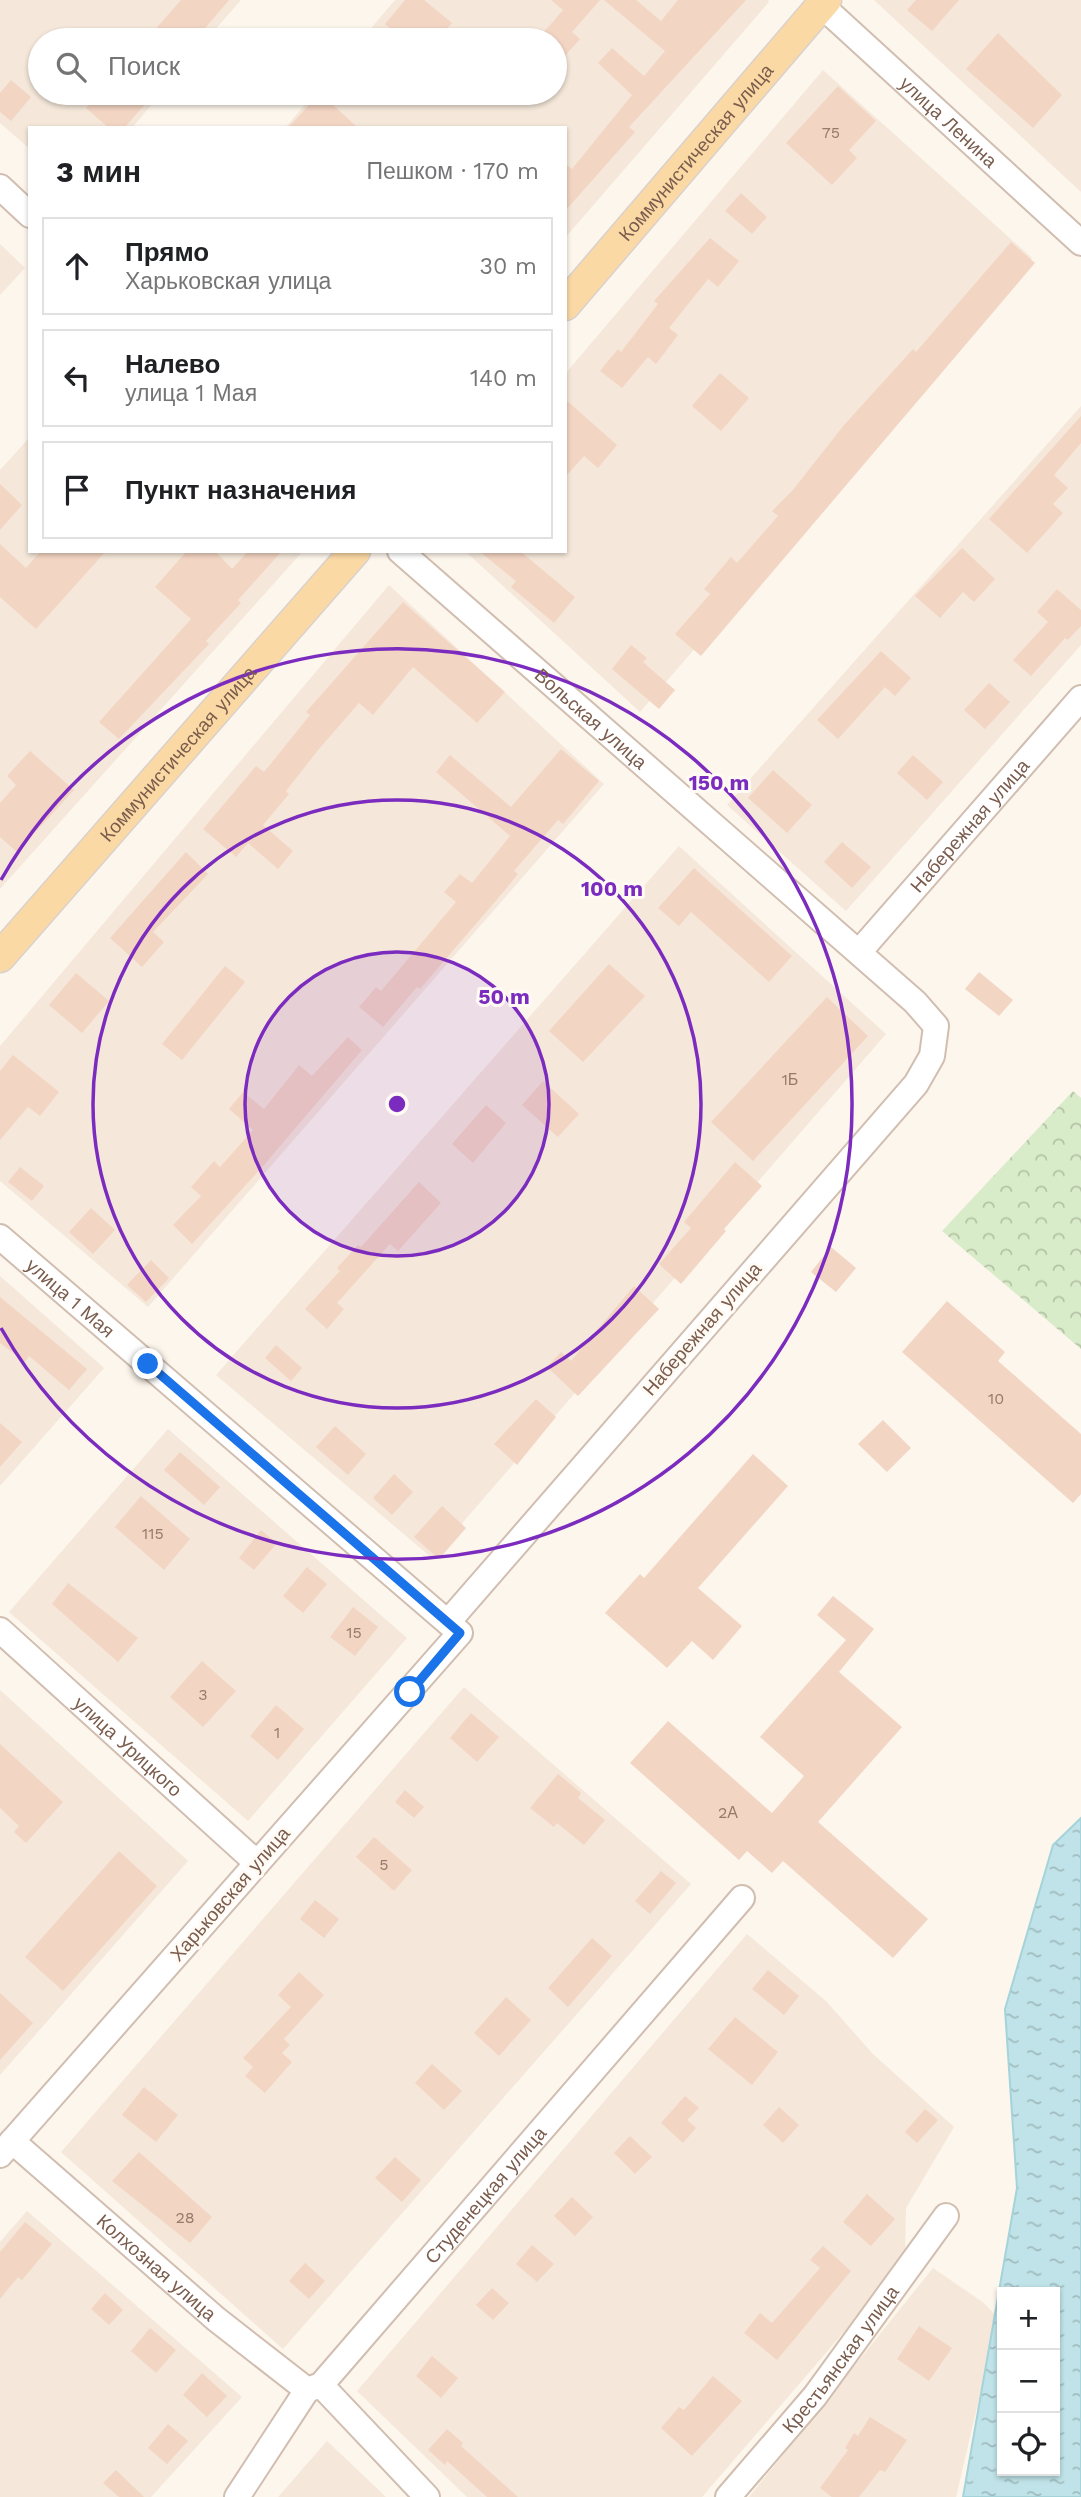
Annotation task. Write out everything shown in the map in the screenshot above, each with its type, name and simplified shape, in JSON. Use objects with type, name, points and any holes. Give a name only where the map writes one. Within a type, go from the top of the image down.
[{"type":"main road","name":"Коммунистическая улица","points":[[567,303],[821,2]]},
{"type":"main road","name":"Коммунистическая улица","points":[[0,957],[353,553]]},
{"type":"street","name":"улица Ленина","points":[[821,2],[1081,243]]},
{"type":"street","points":[[0,187],[28,213]]},
{"type":"street","name":"Вольская улица","points":[[402,553],[859,952],[915,1002],[936,1026]]},
{"type":"street","name":"Набережная улица","points":[[859,952],[1081,698]]},
{"type":"street","name":"Набережная улица","points":[[454,1627],[916,1084],[932,1055],[936,1026]]},
{"type":"street","name":"улица 1 Мая","points":[[0,1237],[454,1627]]},
{"type":"street","name":"Харьковская улица","points":[[6,2148],[257,1863],[454,1627]]},
{"type":"street","name":"улица Урицкого","points":[[0,1630],[257,1863]]},
{"type":"street","name":"Студенецкая улица","points":[[237,2497],[314,2388],[742,1898]]},
{"type":"street","name":"Колхозная улица","points":[[6,2148],[216,2319],[314,2388],[427,2497]]},
{"type":"street","name":"Крестьянская улица","points":[[728,2497],[815,2396],[946,2216]]},
{"type":"shaded area","points":[[0,0],[241,0],[216,28],[28,28],[28,105],[151,105],[134,126],[28,126],[28,147],[0,123]]},
{"type":"shaded area","points":[[395,0],[769,2],[567,236],[567,126],[287,126],[305,105],[567,105],[567,28],[371,28]]},
{"type":"shaded area","points":[[874,0],[1081,0],[1081,192]]},
{"type":"shaded area","points":[[823,70],[1032,258],[640,712],[467,553],[567,553],[567,372]]},
{"type":"shaded area","points":[[0,244],[25,268],[0,295]]},
{"type":"shaded area","points":[[1081,406],[1081,645],[846,911],[727,805]]},
{"type":"shaded area","points":[[28,439],[28,553],[301,553],[0,889],[0,470]]},
{"type":"shaded area","points":[[389,585],[604,784],[148,1307],[0,1181],[0,1046]]},
{"type":"shaded area","points":[[679,846],[886,1034],[432,1558],[216,1375]]},
{"type":"shaded area","points":[[0,1276],[104,1368],[0,1486]]},
{"type":"shaded area","points":[[168,1429],[407,1638],[248,1821],[9,1612]]},
{"type":"shaded area","points":[[464,1687],[691,1884],[283,2349],[61,2152]]},
{"type":"shaded area","points":[[0,1690],[188,1861],[0,2075]]},
{"type":"shaded area","points":[[747,1934],[826,2001],[873,2054],[954,2127],[906,2208],[905,2261],[702,2497],[467,2497],[357,2391]]},
{"type":"shaded area","points":[[27,2211],[242,2397],[151,2497],[0,2497],[0,2242]]},
{"type":"shaded area","points":[[933,2268],[984,2303],[997,2317],[956,2497],[749,2497]]},
{"type":"shaded area","points":[[327,2441],[386,2497],[278,2497]]},
{"type":"green space","points":[[1073,1091],[1081,1098],[1081,1349],[942,1231]]},
{"type":"water","points":[[1081,1818],[1081,2497],[963,2497],[997,2302],[997,2476],[1060,2476],[1060,2287],[1000,2287],[1017,2188],[1005,2009],[1053,1845]]},
{"type":"building","points":[[181,0],[229,0],[205,28],[156,28]]},
{"type":"building","points":[[405,0],[424,0],[452,23],[448,28],[390,28],[385,24]]},
{"type":"building","points":[[551,0],[600,0],[572,32],[580,39],[567,54],[567,28],[547,28],[563,10]]},
{"type":"building","points":[[604,0],[636,0],[661,21],[678,0],[746,0],[629,127],[635,132],[567,209],[567,165],[572,169],[632,95],[598,63],[612,48],[644,76],[665,51]]},
{"type":"building","points":[[916,0],[959,0],[932,31],[907,10]]},
{"type":"building","points":[[998,33],[1062,95],[1033,128],[966,69]]},
{"type":"building","points":[[11,80],[28,94],[28,101],[11,121],[0,112],[0,93]]},
{"type":"building","points":[[838,86],[876,121],[849,150],[857,158],[832,185],[786,143]]},
{"type":"building","points":[[89,105],[144,105],[126,126],[107,126],[86,108]]},
{"type":"building","points":[[309,105],[333,105],[356,126],[290,126]]},
{"type":"building","points":[[741,193],[767,217],[752,234],[725,211]]},
{"type":"building","points":[[710,238],[739,261],[718,287],[708,279],[669,328],[678,335],[656,364],[648,357],[622,388],[600,371],[618,349],[621,352],[658,304],[654,301]]},
{"type":"building","points":[[1011,242],[1035,263],[701,656],[675,634],[710,594],[704,589],[731,557],[737,563],[778,516],[772,511],[792,491],[844,425],[913,349],[916,352]]},
{"type":"building","points":[[720,373],[749,398],[721,431],[692,406]]},
{"type":"building","points":[[567,401],[617,445],[598,468],[584,456],[567,475]]},
{"type":"building","points":[[1081,416],[1081,443],[1054,475],[1068,488],[1053,504],[1063,513],[1027,553],[989,519]]},
{"type":"building","points":[[0,484],[22,505],[0,530]]},
{"type":"building","points":[[0,544],[26,568],[39,553],[104,553],[36,629],[0,597]]},
{"type":"building","points":[[962,548],[995,579],[974,602],[963,592],[940,618],[915,596]]},
{"type":"building","points":[[185,553],[217,553],[232,569],[246,553],[280,553],[238,600],[241,603],[206,641],[209,644],[119,739],[99,722],[191,619],[155,587]]},
{"type":"building","points":[[481,553],[522,553],[575,597],[554,623],[511,587],[516,581]]},
{"type":"building","points":[[1057,589],[1081,610],[1081,626],[1068,640],[1065,638],[1031,676],[1013,660],[1048,622],[1037,612]]},
{"type":"building","points":[[403,602],[505,692],[477,723],[413,667],[373,715],[359,703],[319,749],[286,791],[289,794],[263,825],[293,851],[278,869],[248,843],[236,857],[203,829],[256,766],[264,772],[310,715],[306,712]]},
{"type":"building","points":[[631,645],[647,658],[643,662],[675,690],[659,709],[612,669]]},
{"type":"building","points":[[881,651],[911,678],[895,696],[885,687],[838,739],[817,720]]},
{"type":"building","points":[[989,683],[1010,702],[985,729],[964,710]]},
{"type":"building","points":[[561,749],[599,781],[563,824],[558,820],[514,871],[518,874],[505,890],[420,989],[417,987],[383,1027],[359,1007],[376,987],[381,991],[456,902],[444,892],[460,874],[472,883],[510,836],[436,772],[450,755],[511,807]]},
{"type":"building","points":[[30,751],[74,790],[17,852],[0,837],[0,803],[16,785],[7,776]]},
{"type":"building","points":[[913,755],[943,782],[927,800],[897,773]]},
{"type":"building","points":[[773,770],[812,805],[787,833],[748,798]]},
{"type":"building","points":[[842,842],[871,867],[852,888],[824,862]]},
{"type":"building","points":[[186,852],[208,874],[153,932],[164,942],[142,967],[110,938]]},
{"type":"building","points":[[694,868],[792,956],[769,982],[691,912],[679,926],[658,908]]},
{"type":"building","points":[[609,964],[645,996],[583,1062],[549,1031]]},
{"type":"building","points":[[225,966],[245,982],[182,1060],[162,1044]]},
{"type":"building","points":[[979,972],[1013,1000],[999,1016],[965,989]]},
{"type":"building","points":[[76,973],[109,1001],[82,1033],[49,1005]]},
{"type":"building","points":[[827,997],[868,1036],[753,1161],[711,1122]]},
{"type":"building","points":[[348,1037],[362,1050],[192,1244],[173,1225],[201,1196],[191,1187],[214,1161],[220,1167],[253,1130],[229,1109],[243,1092],[264,1109],[299,1065],[312,1076]]},
{"type":"building","points":[[13,1055],[59,1092],[40,1116],[28,1107],[0,1140],[0,1071]]},
{"type":"building","points":[[543,1081],[579,1114],[558,1137],[522,1105]]},
{"type":"building","points":[[486,1105],[506,1123],[473,1163],[452,1144]]},
{"type":"building","points":[[735,1162],[762,1186],[681,1284],[659,1264],[691,1228],[684,1222]]},
{"type":"building","points":[[20,1167],[44,1186],[32,1201],[8,1182]]},
{"type":"building","points":[[419,1182],[441,1203],[398,1251],[390,1244],[337,1303],[344,1309],[327,1329],[305,1309],[340,1271],[337,1268],[358,1245],[361,1247]]},
{"type":"building","points":[[91,1208],[115,1230],[93,1254],[69,1232]]},
{"type":"building","points":[[831,1247],[856,1268],[836,1292],[811,1272]]},
{"type":"building","points":[[151,1260],[169,1278],[146,1302],[127,1285]]},
{"type":"building","points":[[634,1286],[659,1309],[578,1396],[547,1367],[561,1352],[571,1361]]},
{"type":"building","points":[[0,1297],[87,1369],[69,1390],[29,1356],[25,1362],[0,1343]]},
{"type":"building","points":[[947,1301],[1005,1352],[998,1361],[1081,1434],[1081,1494],[1073,1503],[902,1352]]},
{"type":"building","points":[[276,1345],[302,1368],[291,1381],[265,1358]]},
{"type":"building","points":[[536,1399],[556,1417],[517,1465],[494,1444]]},
{"type":"building","points":[[883,1420],[911,1448],[887,1472],[858,1444]]},
{"type":"building","points":[[0,1423],[22,1442],[0,1467]]},
{"type":"building","points":[[335,1426],[366,1454],[348,1475],[316,1447]]},
{"type":"building","points":[[180,1452],[220,1487],[204,1505],[164,1470]]},
{"type":"building","points":[[753,1454],[788,1486],[698,1588],[742,1626],[713,1660],[692,1641],[667,1668],[605,1613],[640,1574],[644,1578]]},
{"type":"building","points":[[394,1474],[413,1492],[392,1515],[373,1498]]},
{"type":"building","points":[[141,1496],[190,1539],[164,1570],[115,1527]]},
{"type":"building","points":[[442,1506],[466,1528],[439,1559],[414,1537]]},
{"type":"building","points":[[261,1530],[277,1543],[254,1570],[239,1558]]},
{"type":"building","points":[[307,1567],[327,1584],[303,1613],[283,1596]]},
{"type":"building","points":[[68,1583],[138,1638],[118,1662],[52,1604]]},
{"type":"building","points":[[833,1596],[874,1629],[839,1672],[902,1727],[818,1822],[928,1919],[893,1958],[783,1861],[772,1873],[747,1851],[739,1860],[630,1763],[668,1721],[772,1813],[804,1776],[760,1737],[846,1640],[817,1615]]},
{"type":"building","points":[[353,1607],[378,1627],[355,1656],[330,1637]]},
{"type":"building","points":[[202,1661],[236,1691],[203,1727],[170,1697]]},
{"type":"building","points":[[276,1705],[304,1729],[278,1760],[250,1736]]},
{"type":"building","points":[[471,1713],[499,1737],[477,1762],[450,1738]]},
{"type":"building","points":[[0,1744],[63,1802],[26,1843],[14,1832],[19,1826],[0,1808]]},
{"type":"building","points":[[558,1774],[581,1793],[578,1798],[605,1820],[584,1845],[557,1823],[554,1827],[530,1808]]},
{"type":"building","points":[[405,1790],[424,1807],[414,1818],[395,1802]]},
{"type":"building","points":[[374,1837],[412,1870],[394,1891],[356,1857]]},
{"type":"building","points":[[119,1851],[157,1886],[63,1991],[25,1957]]},
{"type":"building","points":[[661,1871],[676,1883],[650,1914],[635,1901]]},
{"type":"building","points":[[315,1900],[339,1919],[324,1938],[300,1919]]},
{"type":"building","points":[[592,1938],[612,1956],[568,2007],[548,1988]]},
{"type":"building","points":[[768,1970],[799,1996],[784,2015],[752,1989]]},
{"type":"building","points":[[299,1972],[324,1995],[284,2039],[290,2045],[282,2053],[292,2062],[265,2093],[245,2076],[253,2067],[243,2058],[291,2007],[278,1995]]},
{"type":"building","points":[[0,1993],[33,2023],[0,2060]]},
{"type":"building","points":[[506,1997],[531,2020],[499,2056],[474,2033]]},
{"type":"building","points":[[735,2017],[778,2052],[752,2085],[708,2049]]},
{"type":"building","points":[[432,2064],[462,2091],[444,2110],[415,2083]]},
{"type":"building","points":[[144,2087],[178,2115],[156,2142],[122,2115]]},
{"type":"building","points":[[685,2096],[699,2108],[687,2120],[696,2128],[683,2143],[661,2123]]},
{"type":"building","points":[[779,2107],[799,2125],[783,2143],[763,2125]]},
{"type":"building","points":[[925,2109],[938,2120],[917,2143],[905,2132]]},
{"type":"building","points":[[630,2136],[652,2157],[635,2174],[614,2153]]},
{"type":"building","points":[[139,2152],[212,2217],[190,2243],[112,2181]]},
{"type":"building","points":[[395,2157],[421,2180],[402,2202],[375,2178]]},
{"type":"building","points":[[867,2194],[895,2219],[871,2246],[843,2222]]},
{"type":"building","points":[[572,2197],[593,2217],[575,2236],[554,2216]]},
{"type":"building","points":[[25,2222],[52,2244],[22,2280],[18,2277],[0,2299],[0,2252]]},
{"type":"building","points":[[532,2245],[554,2264],[537,2282],[516,2264]]},
{"type":"building","points":[[823,2246],[851,2271],[777,2360],[744,2333],[760,2313],[772,2323],[820,2268],[810,2260]]},
{"type":"building","points":[[305,2263],[325,2281],[309,2299],[289,2281]]},
{"type":"building","points":[[492,2288],[509,2303],[493,2320],[476,2305]]},
{"type":"building","points":[[105,2293],[123,2310],[109,2325],[91,2309]]},
{"type":"building","points":[[919,2326],[952,2348],[929,2381],[897,2359]]},
{"type":"building","points":[[150,2328],[176,2350],[156,2373],[131,2351]]},
{"type":"building","points":[[432,2356],[458,2378],[441,2398],[416,2376]]},
{"type":"building","points":[[202,2373],[227,2396],[207,2417],[183,2395]]},
{"type":"building","points":[[713,2376],[742,2401],[692,2456],[661,2428],[679,2407],[684,2410]]},
{"type":"building","points":[[870,2417],[907,2440],[885,2472],[880,2470],[859,2497],[832,2497],[820,2488],[848,2450],[845,2448],[854,2433],[858,2436]]},
{"type":"building","points":[[168,2424],[188,2441],[167,2464],[148,2448]]},
{"type":"building","points":[[447,2429],[463,2443],[461,2446],[518,2497],[487,2497],[447,2461],[445,2465],[428,2450]]},
{"type":"building","points":[[116,2470],[144,2497],[119,2497],[103,2483]]},
{"type":"route","points":[[148,1364],[460,1633],[410,1692]]}]
